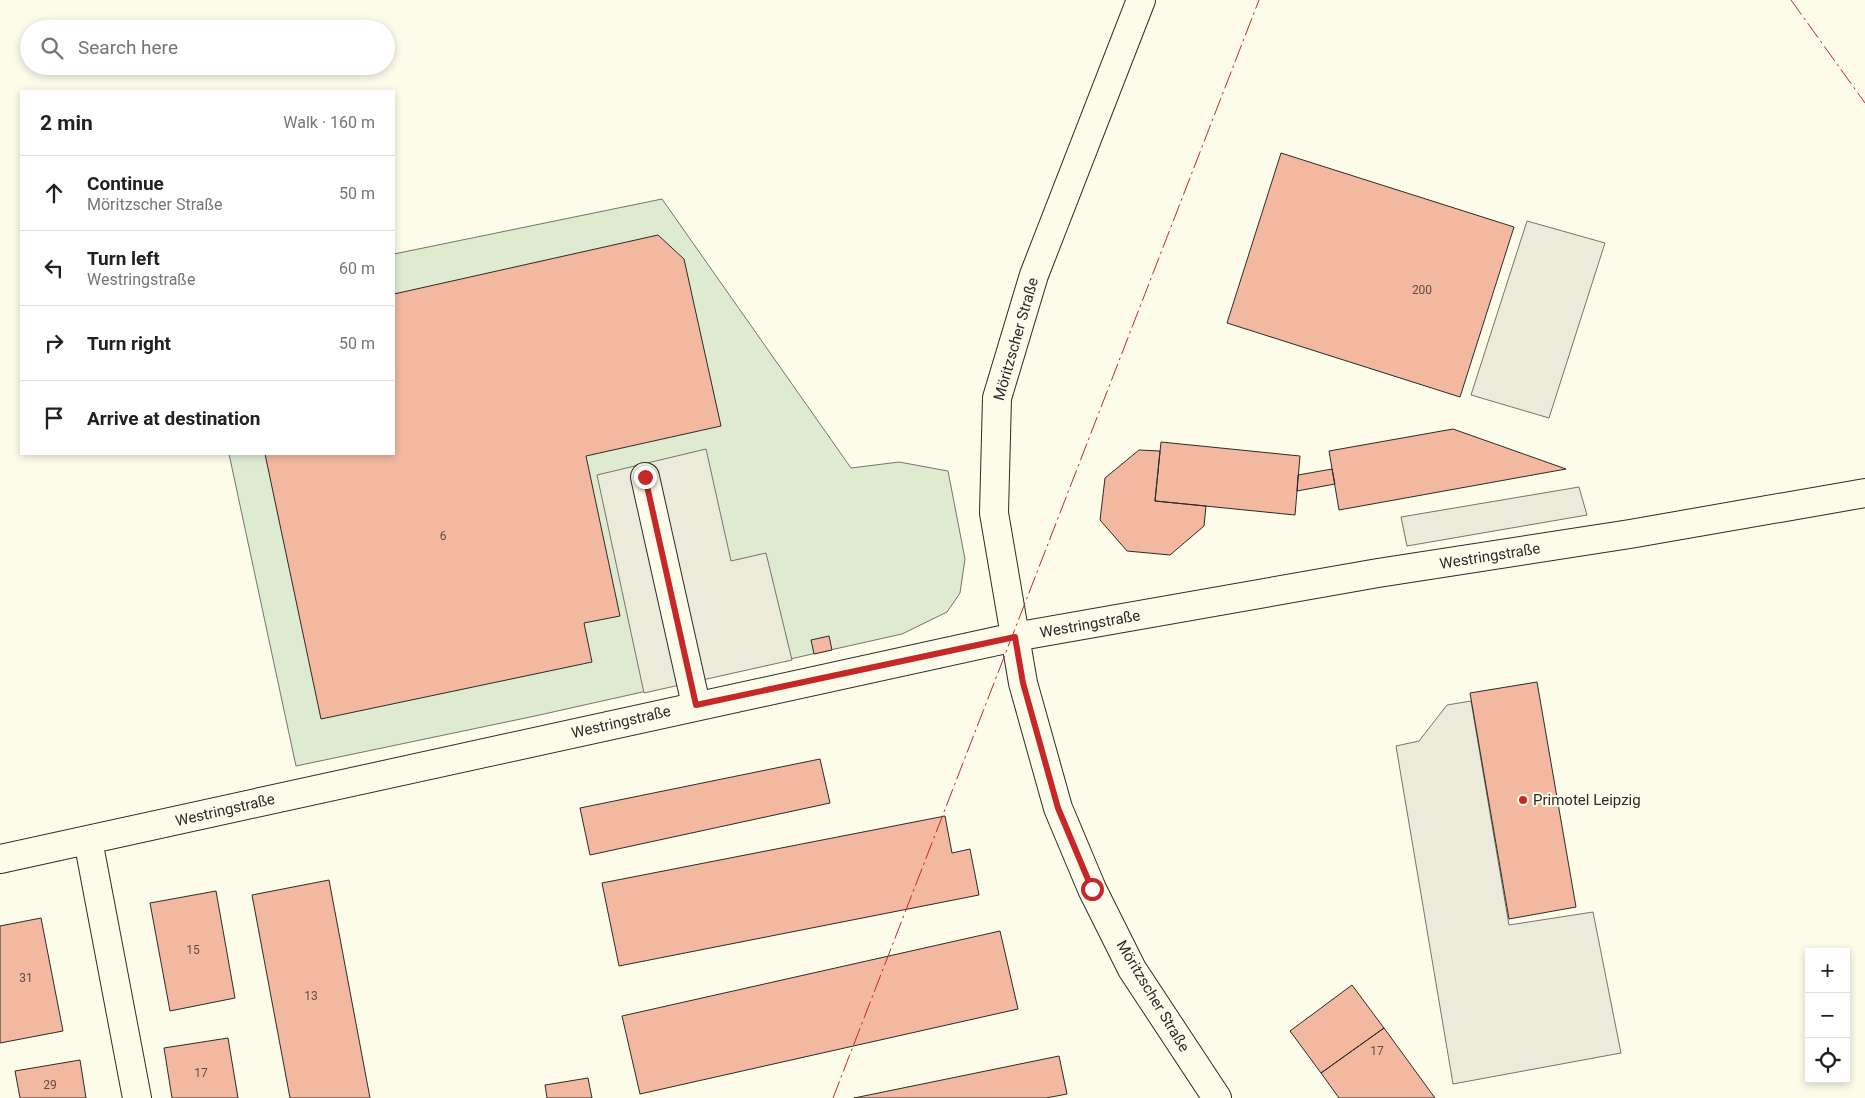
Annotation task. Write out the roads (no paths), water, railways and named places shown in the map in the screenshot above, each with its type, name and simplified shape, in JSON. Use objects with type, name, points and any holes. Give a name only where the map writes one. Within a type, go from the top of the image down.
[{"type":"street","name":"Möritzscher Straße","points":[[1141,0],[1034,275],[997,398],[994,513],[1023,683],[1058,808],[1092,889],[1132,968],[1218,1098]]},
{"type":"street","points":[[645,477],[696,705]]},
{"type":"street","name":"Westringstraße","points":[[0,859],[696,705],[1015,637],[1378,573],[1630,534],[1865,493]]},
{"type":"street","points":[[88,840],[137,1098]]},
{"type":"place","name":"Primotel Leipzig","points":[[1523,800]]}]
